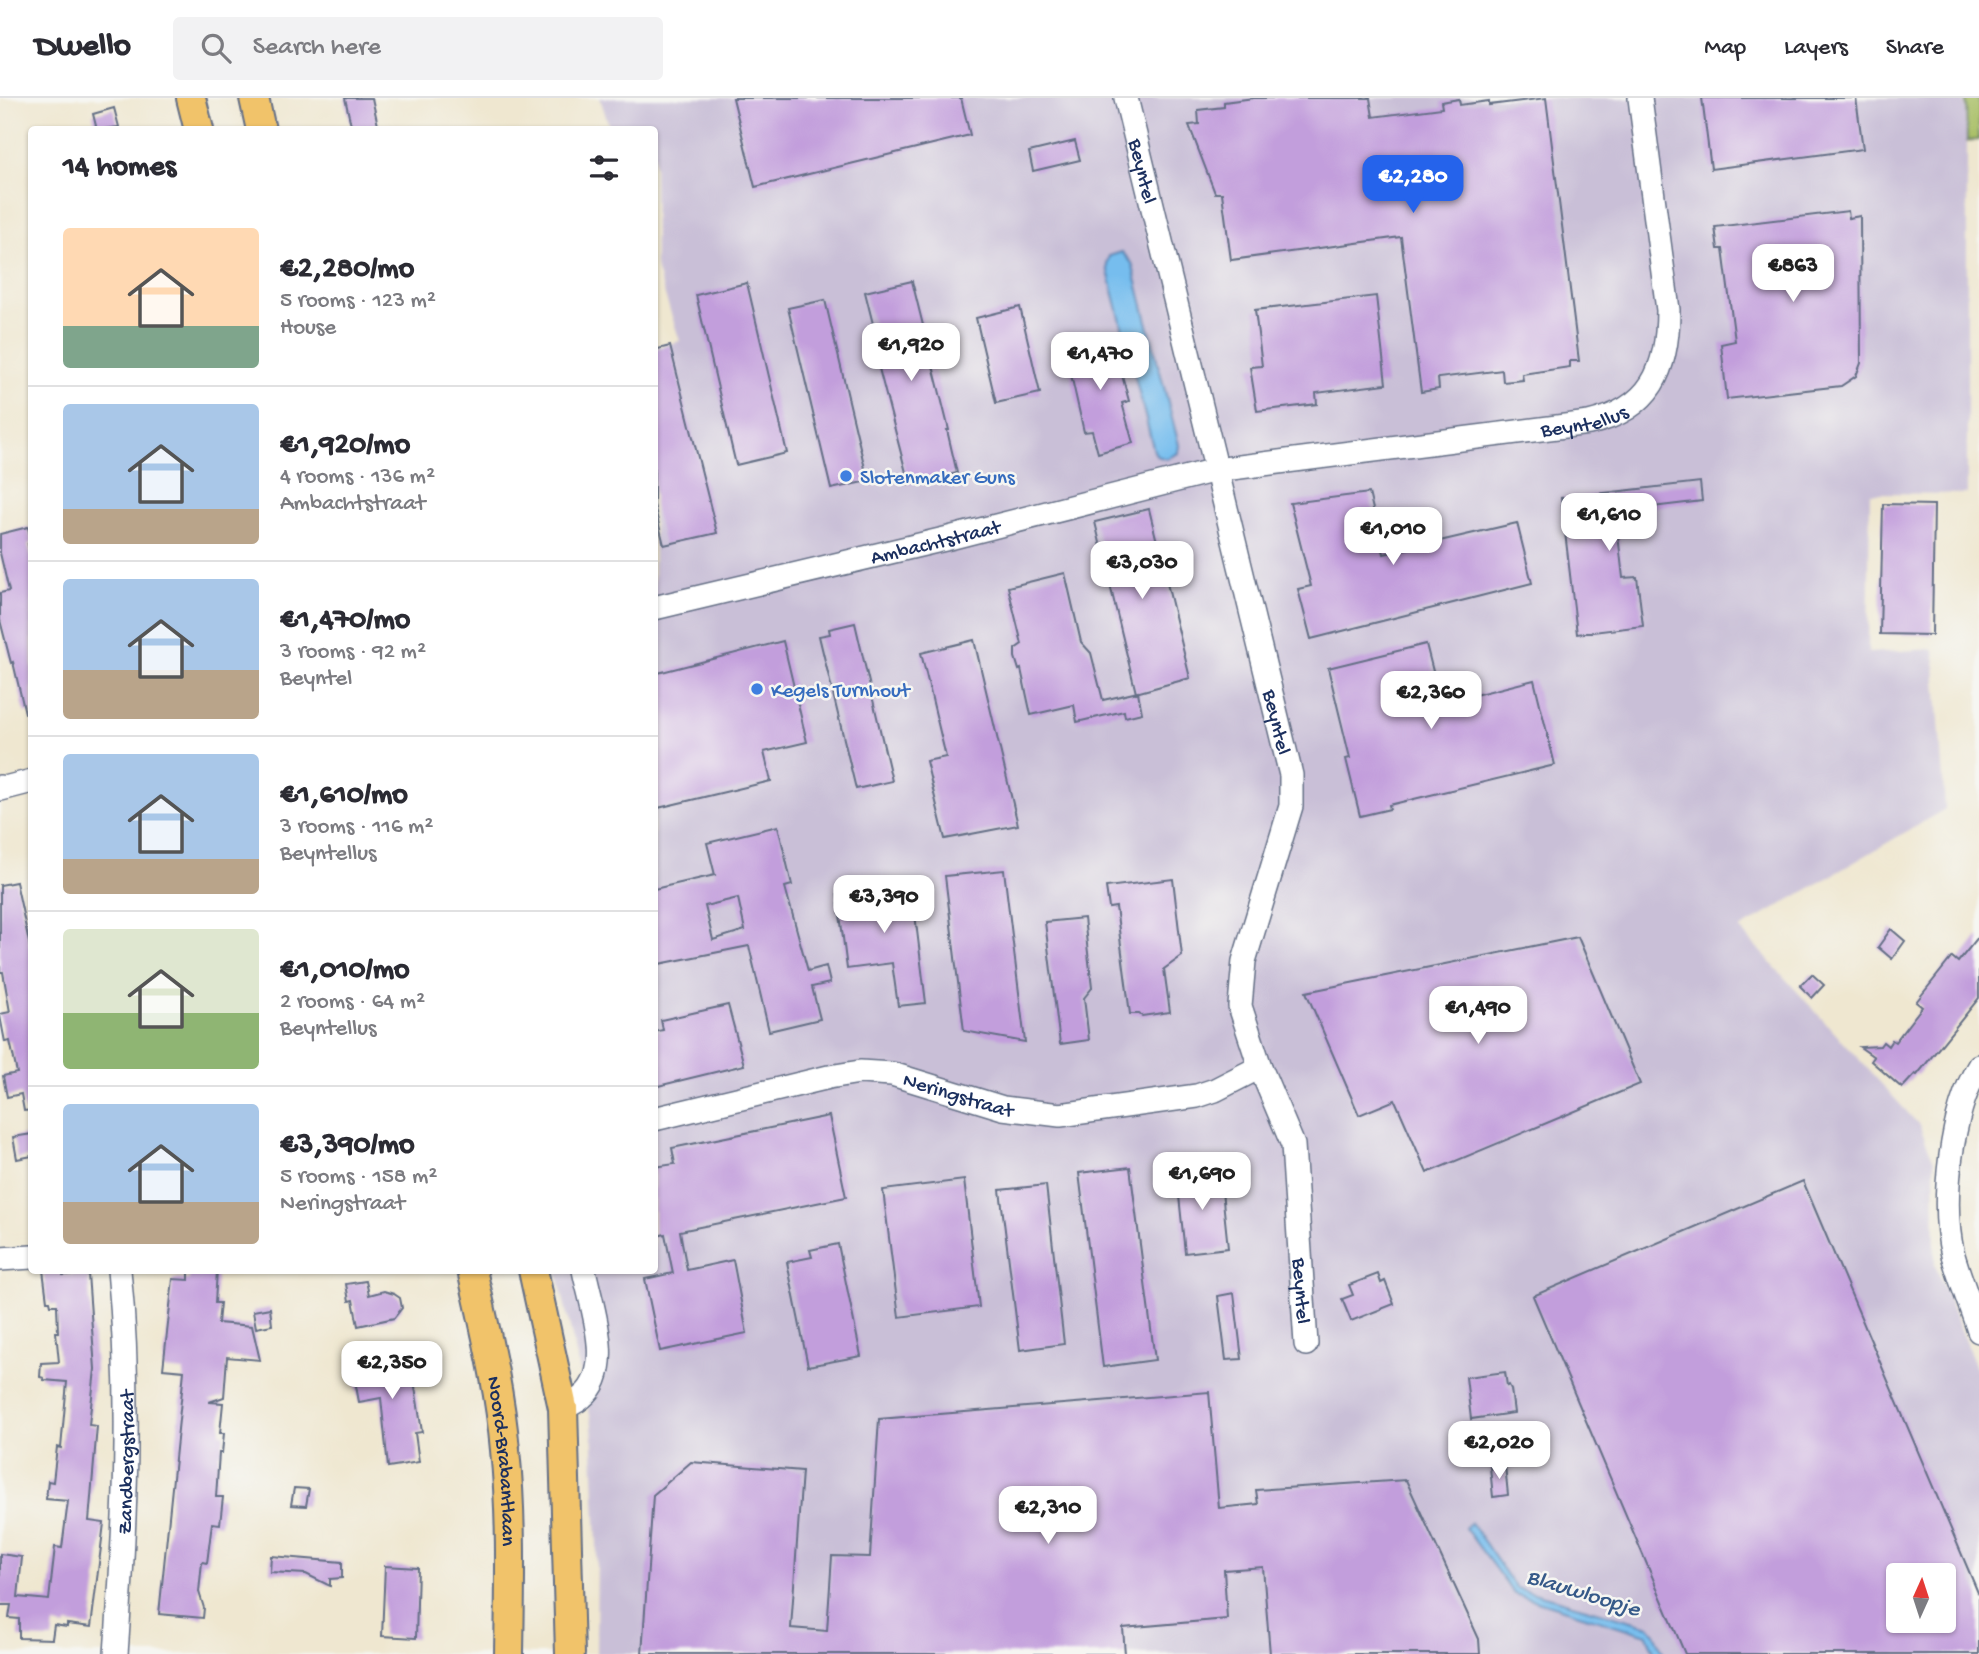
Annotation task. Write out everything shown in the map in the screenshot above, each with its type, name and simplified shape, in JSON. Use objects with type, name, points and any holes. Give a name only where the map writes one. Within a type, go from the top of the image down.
[{"type":"main road","points":[[191,98],[198,126]]},
{"type":"main road","points":[[254,98],[260,126]]},
{"type":"main road","name":"Noord-Brabantlaan","points":[[473,1274],[485,1328],[505,1450],[509,1546],[509,1654]]},
{"type":"main road","points":[[534,1274],[563,1408],[570,1654]]},
{"type":"street","name":"Beyntel","points":[[1126,98],[1291,775],[1292,806],[1244,961],[1240,1006],[1260,1067],[1293,1144],[1306,1344]]},
{"type":"street","name":"Beyntellus","points":[[1216,470],[1589,424],[1607,419],[1634,404],[1655,380],[1668,338],[1668,310],[1640,98]]},
{"type":"street","name":"Ambachtstraat","points":[[658,607],[949,538],[1216,470]]},
{"type":"street","points":[[0,787],[1,789],[28,783]]},
{"type":"street","points":[[1979,1066],[1958,1118],[1947,1185],[1953,1252],[1979,1331]]},
{"type":"street","name":"Neringstraat","points":[[658,1118],[860,1072],[892,1074],[1003,1108],[1060,1115],[1197,1096],[1260,1067]]},
{"type":"street","points":[[0,1259],[28,1257]]},
{"type":"street","name":"Zandbergstraat","points":[[116,1654],[126,1518],[126,1338],[119,1274]]},
{"type":"street","points":[[563,1408],[584,1396],[598,1371],[601,1355],[585,1274]]},
{"type":"shaded area","points":[[600,98],[1964,98],[1967,141],[1967,494],[1870,493],[1868,653],[1934,649],[1945,809],[1740,929],[1919,1125],[1934,1161],[1935,1265],[1979,1375],[1979,1654],[596,1654],[597,1545],[592,1424],[558,1274],[658,1274],[658,347],[680,341],[658,274],[658,126],[609,126]]},
{"type":"green space","points":[[1966,98],[1979,98],[1979,140],[1967,141]]},
{"type":"water","points":[[1122,252],[1132,263],[1179,445],[1178,453],[1166,459],[1157,456],[1154,451],[1108,271],[1109,256]]},
{"type":"water","points":[[1471,1523],[1516,1588],[1649,1626],[1664,1654],[1655,1654],[1647,1635],[1514,1594],[1465,1528]]},
{"type":"building","points":[[345,98],[372,98],[378,126],[351,126]]},
{"type":"building","points":[[733,98],[961,98],[970,135],[755,187]]},
{"type":"building","points":[[1254,98],[1370,98],[1373,117],[1442,108],[1441,102],[1459,99],[1460,105],[1489,101],[1489,105],[1546,98],[1579,361],[1570,361],[1570,367],[1522,374],[1523,380],[1503,382],[1502,370],[1438,378],[1439,389],[1421,392],[1401,237],[1231,260],[1222,193],[1215,193],[1189,125],[1199,124],[1198,110],[1224,107],[1224,102]]},
{"type":"building","points":[[1702,98],[1856,98],[1863,149],[1711,169]]},
{"type":"building","points":[[114,108],[119,126],[96,126],[93,114]]},
{"type":"building","points":[[1075,141],[1080,160],[1033,171],[1029,152]]},
{"type":"building","points":[[1848,211],[1849,218],[1860,216],[1861,363],[1856,376],[1841,386],[1727,399],[1721,344],[1735,341],[1723,249],[1718,249],[1715,227]]},
{"type":"building","points":[[912,281],[957,473],[909,484],[875,353],[880,352],[865,292]]},
{"type":"building","points":[[747,283],[787,453],[736,465],[696,295]]},
{"type":"building","points":[[1376,296],[1386,384],[1316,393],[1317,404],[1257,411],[1250,367],[1262,366],[1255,310]]},
{"type":"building","points":[[825,300],[868,481],[831,489],[788,308]]},
{"type":"building","points":[[1020,307],[1040,393],[996,403],[976,318]]},
{"type":"building","points":[[1114,335],[1129,401],[1122,403],[1133,443],[1098,453],[1092,431],[1084,432],[1065,348]]},
{"type":"building","points":[[670,346],[717,533],[664,545],[658,521],[658,349]]},
{"type":"building","points":[[1700,482],[1702,501],[1635,509],[1637,523],[1617,526],[1623,578],[1637,577],[1643,626],[1577,634],[1561,498]]},
{"type":"building","points":[[1369,493],[1384,554],[1517,523],[1532,583],[1311,639],[1298,589],[1311,586],[1290,503]]},
{"type":"building","points":[[1883,504],[1934,505],[1932,635],[1880,634]]},
{"type":"building","points":[[1149,509],[1190,678],[1136,693],[1095,522]]},
{"type":"building","points":[[28,527],[28,713],[25,713],[0,620],[0,593],[9,591],[0,553],[0,534]]},
{"type":"building","points":[[1065,573],[1081,642],[1091,653],[1103,700],[1138,692],[1142,713],[1125,717],[1124,711],[1077,722],[1074,705],[1031,715],[1021,669],[1019,670],[1015,657],[1015,649],[1022,644],[1008,587]]},
{"type":"building","points":[[855,623],[892,781],[856,789],[819,636],[830,634],[829,629]]},
{"type":"building","points":[[974,640],[1018,825],[945,839],[926,761],[946,757],[921,653]]},
{"type":"building","points":[[783,641],[807,742],[764,752],[771,781],[658,808],[658,673]]},
{"type":"building","points":[[1426,644],[1438,691],[1444,689],[1447,702],[1534,680],[1555,765],[1389,805],[1390,809],[1360,816],[1346,759],[1350,758],[1328,668]]},
{"type":"building","points":[[778,826],[792,885],[785,887],[808,971],[826,966],[830,983],[812,987],[820,1019],[769,1031],[749,946],[658,964],[658,888],[715,875],[707,843]],"holes":[[[738,898],[745,930],[713,940],[705,906]]]},
{"type":"building","points":[[1004,870],[1025,1042],[964,1031],[945,876]]},
{"type":"building","points":[[1173,879],[1182,956],[1164,969],[1170,1012],[1142,1016],[1130,1014],[1116,907],[1109,908],[1106,887]]},
{"type":"building","points":[[16,882],[28,938],[28,1110],[24,1111],[21,1094],[7,1097],[3,1076],[17,1073],[10,1041],[5,1042],[0,1016],[10,1012],[3,972],[0,972],[0,885]]},
{"type":"building","points":[[911,882],[926,1003],[898,1006],[892,963],[847,969],[837,891]]},
{"type":"building","points":[[1084,918],[1092,988],[1084,998],[1089,1040],[1060,1044],[1045,922]]},
{"type":"building","points":[[1891,929],[1905,941],[1892,959],[1878,947]]},
{"type":"building","points":[[1979,936],[1979,998],[1917,1075],[1902,1088],[1871,1061],[1874,1057],[1860,1047],[1880,1046],[1883,1042],[1888,1046],[1892,1040],[1895,1042],[1922,1007],[1916,1002],[1952,957],[1958,962]]},
{"type":"building","points":[[1578,937],[1640,1084],[1427,1173],[1395,1100],[1359,1115],[1306,992]]},
{"type":"building","points":[[1812,974],[1824,985],[1812,998],[1800,986]]},
{"type":"building","points":[[728,1005],[744,1065],[658,1086],[658,1031],[663,1030],[661,1020]]},
{"type":"building","points":[[829,1116],[846,1197],[680,1231],[687,1270],[733,1260],[747,1333],[660,1351],[645,1279],[673,1273],[665,1234],[658,1236],[658,1166],[675,1164],[672,1148]]},
{"type":"building","points":[[28,1135],[28,1157],[17,1159],[13,1137]]},
{"type":"building","points":[[1130,1167],[1155,1360],[1103,1367],[1079,1173]]},
{"type":"building","points":[[1220,1172],[1228,1248],[1185,1253],[1177,1177]]},
{"type":"building","points":[[964,1180],[979,1307],[899,1317],[883,1190]]},
{"type":"building","points":[[1803,1181],[1979,1595],[1979,1654],[1685,1654],[1533,1296]]},
{"type":"building","points":[[1046,1185],[1064,1344],[1020,1350],[1000,1190]]},
{"type":"building","points":[[838,1244],[861,1356],[808,1366],[787,1262],[812,1257],[810,1250]]},
{"type":"building","points":[[44,1274],[88,1274],[95,1369],[89,1425],[97,1426],[89,1521],[104,1523],[91,1627],[54,1625],[52,1639],[19,1638],[19,1619],[9,1618],[11,1605],[0,1605],[0,1554],[22,1557],[18,1597],[49,1600],[55,1547],[62,1548],[68,1501],[46,1499],[48,1481],[53,1482],[57,1447],[61,1448],[67,1382],[44,1380],[40,1377],[41,1363],[59,1362],[57,1305],[51,1305],[50,1301],[47,1301]]},
{"type":"building","points":[[189,1274],[217,1274],[215,1303],[220,1303],[218,1323],[252,1326],[260,1360],[227,1357],[224,1397],[209,1402],[223,1403],[220,1433],[224,1433],[222,1453],[219,1453],[216,1497],[223,1497],[220,1524],[212,1523],[207,1563],[202,1562],[199,1592],[204,1608],[203,1618],[159,1614],[184,1371],[163,1369],[173,1279],[189,1280]]},
{"type":"building","points":[[1378,1274],[1381,1283],[1385,1281],[1394,1304],[1351,1321],[1342,1299],[1353,1295],[1349,1285]]},
{"type":"building","points":[[366,1281],[369,1295],[384,1291],[400,1298],[402,1308],[394,1318],[358,1326],[353,1300],[349,1301],[346,1284]]},
{"type":"building","points":[[1234,1293],[1242,1359],[1226,1360],[1218,1296]]},
{"type":"building","points":[[270,1308],[272,1325],[256,1328],[253,1311]]},
{"type":"building","points":[[409,1348],[422,1432],[415,1433],[419,1462],[388,1467],[381,1398],[359,1402],[351,1359]]},
{"type":"building","points":[[1505,1372],[1507,1386],[1511,1389],[1514,1413],[1471,1419],[1466,1377]]},
{"type":"building","points":[[1209,1392],[1219,1508],[1258,1504],[1256,1490],[1406,1480],[1479,1639],[1480,1654],[1270,1654],[1263,1567],[1224,1570],[1227,1619],[1123,1628],[1125,1654],[642,1654],[653,1495],[691,1462],[802,1471],[791,1628],[827,1631],[832,1556],[870,1557],[879,1419]]},
{"type":"building","points":[[1505,1465],[1508,1495],[1493,1497],[1490,1467]]},
{"type":"building","points":[[294,1488],[309,1489],[306,1506],[291,1505]]},
{"type":"building","points":[[271,1556],[342,1562],[342,1578],[330,1579],[330,1586],[306,1574],[270,1572]]},
{"type":"building","points":[[385,1566],[418,1568],[416,1638],[382,1636]]},
{"type":"place","name":"Slotenmaker Guns","points":[[846,476]]},
{"type":"place","name":"Kegels Turnhout","points":[[757,689]]},
{"type":"water label","name":"Blauwloopje","points":[[1584,1591]]}]
